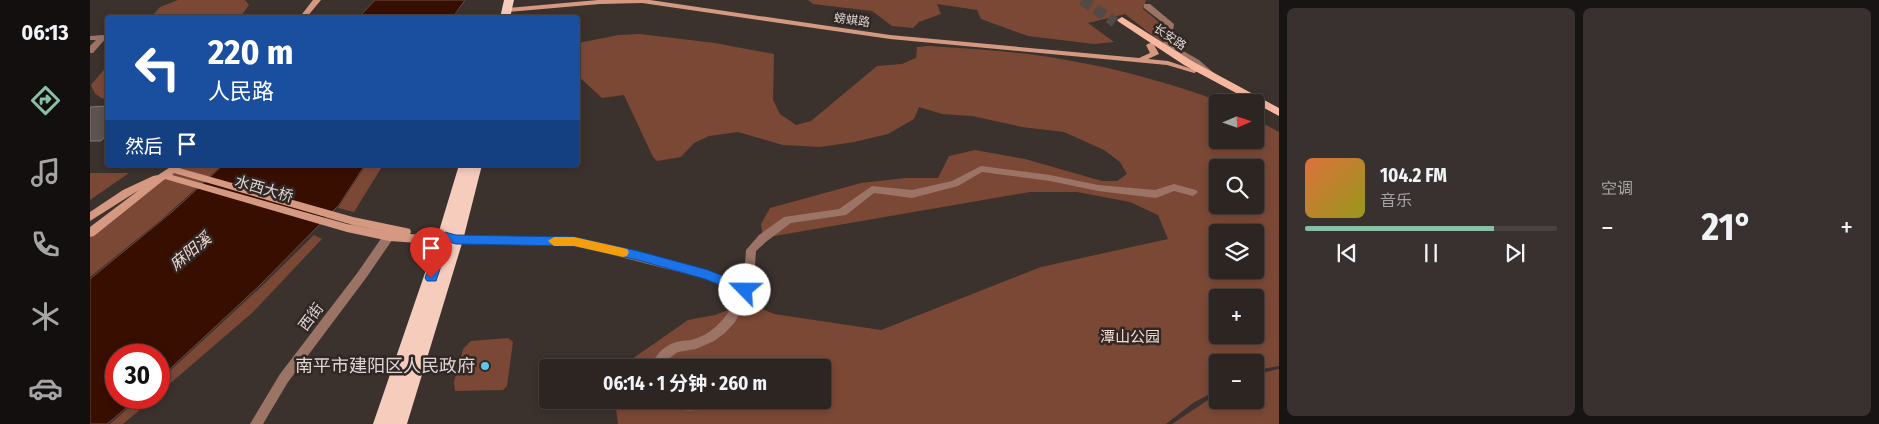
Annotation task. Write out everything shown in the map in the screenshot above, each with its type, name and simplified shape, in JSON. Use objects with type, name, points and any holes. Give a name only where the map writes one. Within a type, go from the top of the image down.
[{"type":"highway","points":[[398,424],[448,239],[465,167]]},
{"type":"highway","points":[[382,424],[475,167]]},
{"type":"main road","points":[[305,15],[318,0]]},
{"type":"main road","points":[[510,8],[591,0]]},
{"type":"main road","points":[[656,0],[859,31],[1143,58],[1160,58]]},
{"type":"main road","name":"螃蜞路","points":[[510,8],[642,1],[865,34],[1160,58],[1194,71]]},
{"type":"main road","name":"长安路","points":[[1119,21],[1155,45],[1210,76]]},
{"type":"main road","points":[[1143,58],[1155,54],[1155,45]]},
{"type":"main road","name":"长安路","points":[[1155,45],[1160,58],[1176,61],[1237,94]]},
{"type":"main road","points":[[1176,61],[1210,76],[1279,114]]},
{"type":"main road","name":"长安路","points":[[1264,107],[1279,114]]},
{"type":"main road","points":[[90,217],[134,188],[173,172]]},
{"type":"main road","points":[[90,233],[173,172]]},
{"type":"main road","name":"水西大桥","points":[[173,172],[350,224],[391,233],[448,239]]},
{"type":"street","points":[[1147,6],[1170,24],[1167,45],[1196,62],[1210,76]]},
{"type":"street","points":[[90,38],[103,37],[90,50]]},
{"type":"street","points":[[661,359],[675,347],[696,344],[716,334],[740,306],[752,268],[751,250],[763,238],[788,220],[842,212],[872,189],[912,194],[955,184],[981,169],[1050,178],[1098,188],[1156,194],[1174,187],[1193,192]]},
{"type":"street","name":"西街","points":[[256,424],[284,378],[391,233]]},
{"type":"street","points":[[448,239],[574,242],[638,256],[708,275],[745,290]]},
{"type":"green space","points":[[178,0],[245,0],[249,5],[242,15],[153,15],[160,7]]},
{"type":"green space","points":[[808,0],[1146,0],[1143,9],[1162,27],[1165,45],[1125,14],[1088,23],[1114,42],[1094,44],[1028,36],[981,19],[977,10],[937,4],[941,14],[919,22],[913,28],[892,26],[872,11],[813,4]]},
{"type":"green space","name":"潭山公园","points":[[640,34],[715,43],[774,54],[773,100],[780,114],[796,125],[811,121],[877,66],[902,64],[916,58],[917,47],[929,46],[1008,52],[1055,58],[1118,71],[1209,98],[1209,149],[1264,149],[1264,124],[1279,132],[1279,366],[1264,368],[1264,354],[1209,354],[1209,394],[1193,403],[1166,424],[618,424],[616,409],[831,409],[831,359],[632,359],[688,320],[715,315],[747,303],[774,314],[881,330],[1041,267],[1168,239],[1158,215],[1130,202],[1077,192],[1030,192],[763,238],[761,224],[770,208],[861,183],[906,178],[938,178],[949,156],[975,150],[1025,159],[1102,181],[1117,181],[1127,174],[1120,162],[1104,150],[1064,132],[1022,127],[972,116],[942,114],[919,107],[914,119],[888,134],[854,142],[820,147],[783,145],[738,132],[709,136],[694,143],[681,157],[657,161],[653,157],[624,95],[602,98],[580,78],[580,43],[619,35]]},
{"type":"green space","points":[[105,68],[105,99],[97,95],[91,85]]},
{"type":"green space","points":[[176,167],[220,167],[162,219],[90,277],[90,237]]},
{"type":"green space","points":[[365,167],[382,167],[354,212],[338,208]]},
{"type":"green space","points":[[90,173],[129,173],[90,200]]},
{"type":"green space","points":[[314,235],[322,239],[252,313],[170,384],[170,371]]},
{"type":"green space","points":[[508,338],[513,342],[507,386],[503,390],[455,391],[454,382],[463,349],[471,341]]},
{"type":"green space","points":[[1279,369],[1279,424],[1172,424],[1209,399],[1209,409],[1264,409],[1264,372]]},
{"type":"green space","points":[[127,409],[141,409],[123,424],[110,424]]},
{"type":"water","points":[[375,0],[465,0],[454,15],[361,15]]},
{"type":"water","name":"麻阳溪","points":[[221,167],[364,167],[339,205],[258,287],[170,369],[170,344],[105,344],[105,409],[125,409],[107,424],[90,424],[90,279],[172,212]]},
{"type":"building","points":[[105,106],[105,136],[101,141],[90,141],[90,107]]},
{"type":"tunnel","points":[[1082,0],[1115,22]]},
{"type":"slow traffic","points":[[554,241],[574,242],[623,252]]},
{"type":"place","name":"南平市建阳区人民政府","points":[[485,366]]},
{"type":"route","points":[[431,278],[445,236],[456,240],[574,242],[638,256],[708,275],[745,290]]}]
